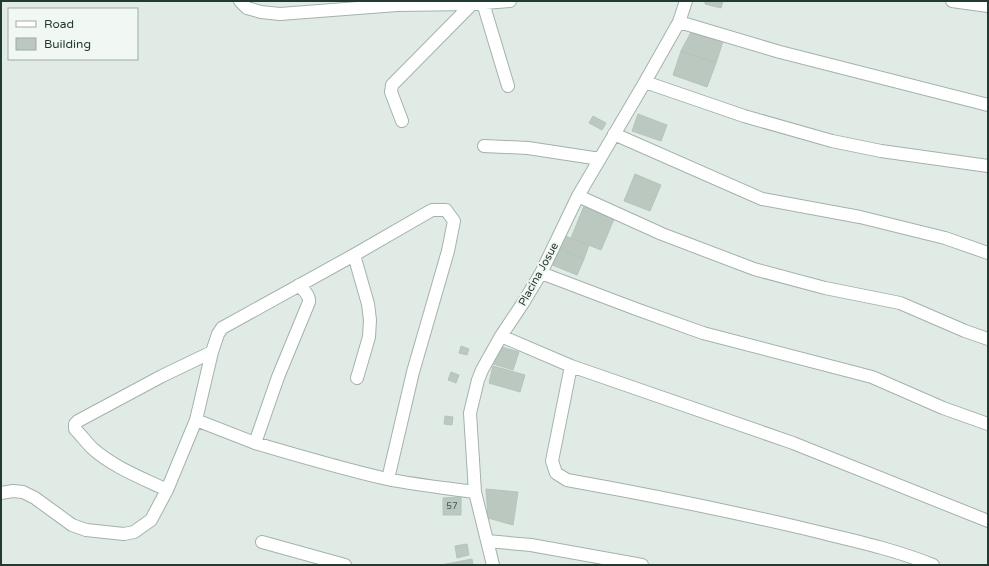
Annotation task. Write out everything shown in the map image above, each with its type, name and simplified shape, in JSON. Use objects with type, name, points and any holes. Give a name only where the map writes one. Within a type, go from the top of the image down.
[{"type":"street","points":[[240,1],[247,8],[261,12],[280,14],[394,3],[478,4],[510,1]]},
{"type":"street","name":"Placina Josue","points":[[493,565],[475,492],[470,414],[478,380],[501,336],[541,273],[578,196],[679,22],[686,1]]},
{"type":"street","points":[[952,1],[988,6]]},
{"type":"street","points":[[478,4],[508,86]]},
{"type":"street","points":[[402,122],[391,92],[392,85],[478,4]]},
{"type":"street","points":[[679,22],[780,52],[988,105]]},
{"type":"street","points":[[645,82],[744,116],[832,141],[881,151],[988,166]]},
{"type":"street","points":[[614,134],[762,199],[860,217],[945,238],[988,253]]},
{"type":"street","points":[[484,146],[528,148],[600,160]]},
{"type":"street","points":[[578,196],[662,234],[754,269],[825,288],[900,303],[965,331],[988,339]]},
{"type":"street","points":[[1,493],[13,491],[23,492],[35,498],[72,525],[86,530],[124,534],[134,532],[151,520],[167,490],[196,420],[212,352],[218,334],[222,328],[432,210],[446,210],[454,222],[448,251],[412,372],[388,479]]},
{"type":"street","points":[[354,255],[368,304],[370,320],[369,337],[357,378]]},
{"type":"street","points":[[541,273],[703,333],[872,377],[943,408],[988,424]]},
{"type":"street","points":[[255,443],[278,377],[310,299],[299,285]]},
{"type":"street","points":[[501,336],[571,366],[793,442],[988,521]]},
{"type":"street","points":[[167,490],[121,468],[92,448],[75,429],[75,424],[155,379],[212,352]]},
{"type":"street","points":[[571,366],[552,461],[556,473],[567,480],[656,496],[755,517],[853,540],[918,559],[933,565]]},
{"type":"street","points":[[196,420],[255,443],[312,460],[388,479],[475,492]]},
{"type":"street","points":[[487,541],[531,545],[642,565]]},
{"type":"street","points":[[262,542],[345,565]]},
{"type":"building","points":[[705,1],[723,1],[721,8],[705,4]]},
{"type":"building","points":[[697,30],[724,38],[716,63],[681,51],[691,32]]},
{"type":"building","points":[[681,51],[716,63],[707,87],[673,75]]},
{"type":"building","points":[[638,114],[667,125],[661,141],[632,131]]},
{"type":"building","points":[[593,116],[606,123],[602,130],[589,123]]},
{"type":"building","points":[[635,174],[661,185],[650,211],[624,201]]},
{"type":"building","points":[[584,206],[614,219],[601,250],[571,238]]},
{"type":"building","points":[[565,236],[589,245],[584,259],[560,249]]},
{"type":"building","points":[[557,248],[584,259],[577,275],[550,264]]},
{"type":"building","points":[[461,346],[469,349],[467,355],[459,353]]},
{"type":"building","points":[[498,346],[519,352],[513,370],[493,364]]},
{"type":"building","points":[[493,366],[525,375],[520,392],[489,383]]},
{"type":"building","points":[[451,372],[459,375],[456,383],[448,380]]},
{"type":"building","points":[[445,416],[453,417],[452,425],[444,424]]},
{"type":"building","points":[[486,489],[518,492],[513,525],[488,518]]},
{"type":"building","points":[[461,497],[461,515],[443,515],[443,498]]},
{"type":"building","points":[[467,544],[469,555],[457,558],[455,546]]},
{"type":"building","points":[[472,559],[473,565],[441,565]]}]
